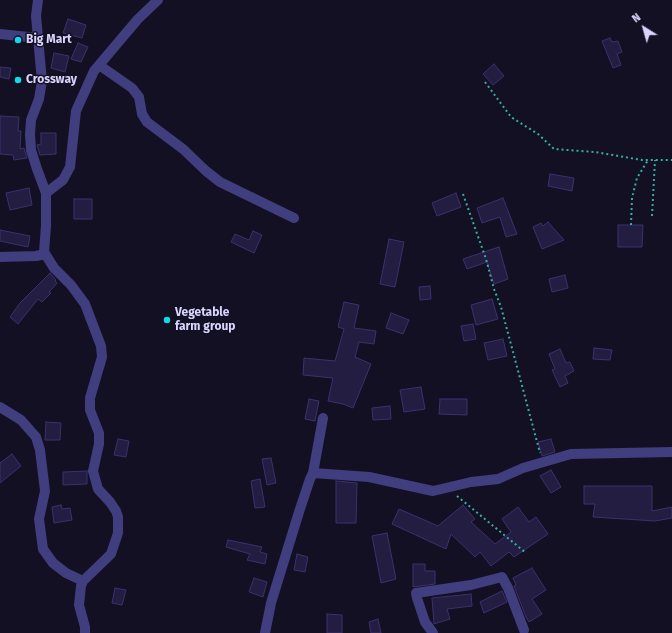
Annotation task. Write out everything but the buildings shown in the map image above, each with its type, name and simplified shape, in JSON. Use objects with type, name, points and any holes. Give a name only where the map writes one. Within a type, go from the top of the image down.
[{"type":"street","points":[[38,0],[36,16],[42,81],[39,98],[31,120],[30,134],[36,169],[46,193],[44,252],[54,268],[71,285],[85,304],[101,346],[102,357],[90,398],[90,410],[99,433],[99,444],[93,471],[98,489],[110,502],[116,511],[118,518],[118,534],[110,554],[83,582],[81,586],[79,605],[85,627],[85,633]]},
{"type":"street","points":[[46,193],[63,180],[70,167],[76,111],[94,71],[138,19],[158,0]]},
{"type":"street","points":[[0,34],[38,38]]},
{"type":"street","points":[[99,65],[132,88],[139,97],[142,114],[147,122],[183,149],[220,182],[294,218]]},
{"type":"street","points":[[0,257],[36,256],[45,254]]},
{"type":"street","points":[[0,406],[21,420],[36,437],[40,450],[45,491],[39,519],[44,549],[53,563],[66,573],[83,582]]},
{"type":"street","points":[[266,633],[271,603],[301,505],[313,473],[323,418]]},
{"type":"street","points":[[313,473],[369,477],[433,491],[471,482],[498,479],[523,468],[571,454],[672,452]]},
{"type":"street","points":[[433,633],[425,622],[416,598],[416,593],[471,585],[502,576],[524,630]]},
{"type":"path","points":[[485,82],[511,117],[538,134],[554,149],[595,152],[648,160],[672,160]]},
{"type":"path","points":[[631,225],[632,198],[637,178],[648,160]]},
{"type":"path","points":[[652,216],[655,160]]},
{"type":"path","points":[[463,194],[501,307],[543,462]]},
{"type":"path","points":[[447,488],[471,506],[526,553]]},
{"type":"place","name":"Big Mart","points":[[18,40]]},
{"type":"place","name":"Crossway","points":[[18,80]]},
{"type":"place","name":"Vegetable farm group","points":[[167,320]]}]
